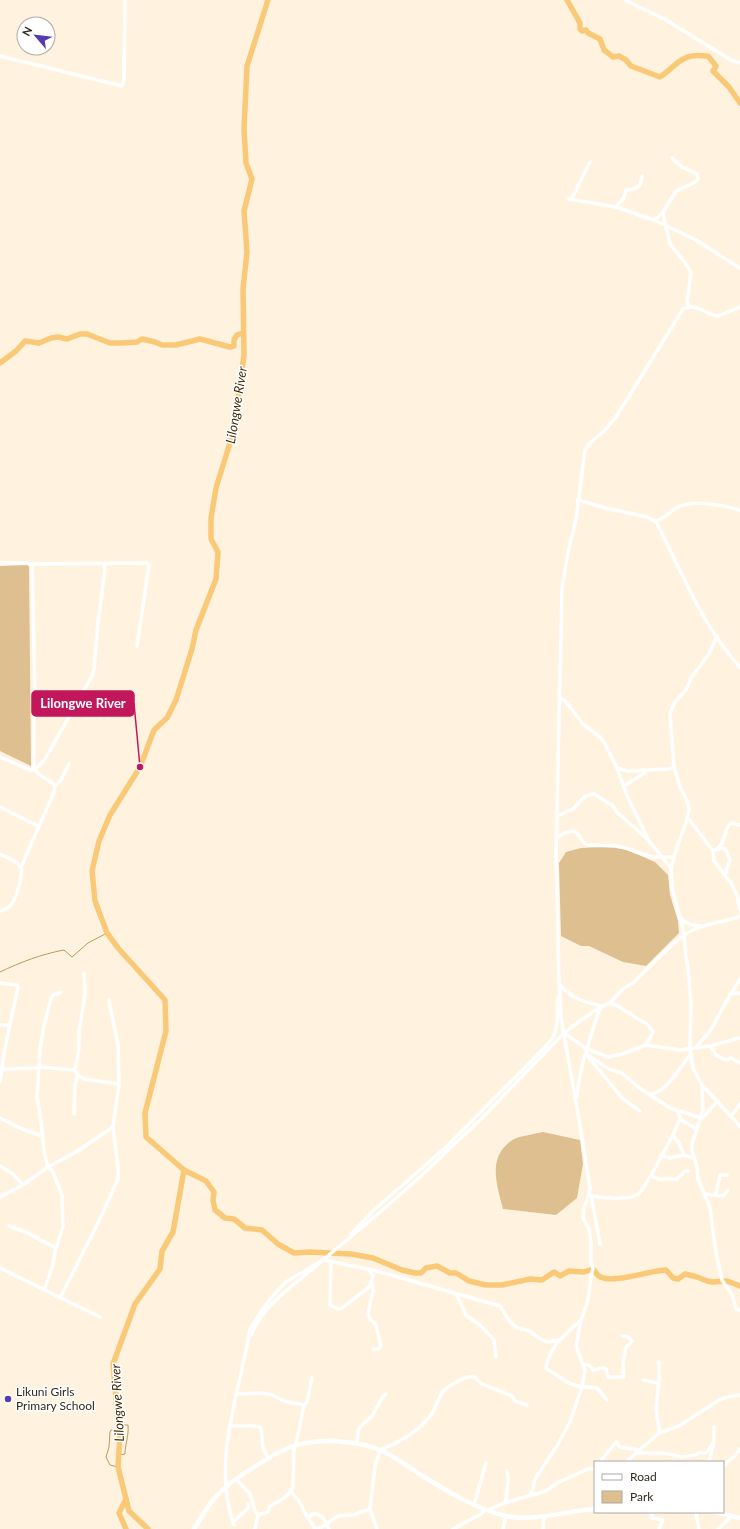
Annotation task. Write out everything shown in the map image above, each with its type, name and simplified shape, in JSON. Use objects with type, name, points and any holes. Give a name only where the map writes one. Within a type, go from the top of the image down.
[{"type":"street","points":[[0,56],[122,86],[124,79],[125,0]]},
{"type":"street","points":[[625,0],[666,20],[740,64]]},
{"type":"street","points":[[654,220],[663,213],[677,191],[691,185],[698,179],[697,174],[682,167],[672,158]]},
{"type":"street","points":[[590,162],[570,200],[616,207],[654,220],[696,240],[740,268]]},
{"type":"street","points":[[616,207],[624,198],[626,190],[634,189],[640,185],[642,176]]},
{"type":"street","points":[[663,213],[671,247],[684,260],[691,272],[687,302],[689,306]]},
{"type":"street","points":[[600,1244],[561,1018],[559,989],[557,816],[563,578],[587,446],[616,418],[664,342],[681,311],[689,306],[718,316],[740,307]]},
{"type":"street","points":[[578,500],[647,517],[656,521],[699,608],[740,667]]},
{"type":"street","points":[[656,521],[662,519],[675,509],[694,503],[740,510]]},
{"type":"street","points":[[0,563],[30,563],[35,565],[145,562],[149,565],[137,646]]},
{"type":"street","points":[[30,563],[32,566],[35,648],[34,669],[36,692],[33,724],[33,761],[37,773],[51,781],[55,786]]},
{"type":"street","points":[[0,757],[30,770],[35,769],[45,759],[94,669],[98,622],[105,570],[104,564]]},
{"type":"street","points":[[717,636],[709,654],[691,678],[686,690],[675,702],[670,713],[674,768],[689,809],[688,818],[671,868],[672,888],[684,934],[691,1005],[690,1049],[695,1073],[702,1085],[740,1126]]},
{"type":"street","points":[[560,698],[564,700],[583,724],[603,740],[617,768],[649,842]]},
{"type":"street","points":[[0,911],[8,907],[13,901],[20,880],[21,867],[54,792],[55,786],[61,780],[68,764]]},
{"type":"street","points":[[617,768],[628,771],[674,768]]},
{"type":"street","points":[[624,786],[644,773],[645,770]]},
{"type":"street","points":[[557,816],[573,809],[585,796],[594,794],[612,805],[617,812],[630,822],[671,868]]},
{"type":"street","points":[[0,807],[38,826]]},
{"type":"street","points":[[688,818],[715,851]]},
{"type":"street","points":[[740,825],[732,823],[729,825],[723,842],[715,851],[714,861],[725,875],[737,895],[740,910]]},
{"type":"street","points":[[557,837],[564,832],[574,831],[579,835],[584,843],[588,845],[614,846],[626,848],[651,856],[674,857]]},
{"type":"street","points":[[715,851],[725,849],[730,859],[725,875]]},
{"type":"street","points":[[0,854],[21,867]]},
{"type":"street","points":[[337,1247],[421,1176],[481,1119],[564,1033],[580,1020],[602,1006],[610,1003],[624,988],[633,983],[684,934],[693,929],[740,916]]},
{"type":"street","points":[[680,917],[683,921],[691,925],[704,926]]},
{"type":"street","points":[[84,973],[85,993],[75,1070],[81,1078],[92,1081],[119,1084]]},
{"type":"street","points":[[650,1094],[658,1092],[673,1079],[695,1048],[711,1030],[730,994],[740,979]]},
{"type":"street","points":[[0,983],[18,986],[5,1048],[0,1082]]},
{"type":"street","points":[[559,984],[568,994],[575,998],[602,1006]]},
{"type":"street","points":[[248,1504],[248,1508],[234,1523],[228,1505],[226,1487],[230,1426],[248,1342],[253,1330],[268,1308],[282,1294],[323,1260],[374,1210],[445,1148],[549,1043],[556,1032],[558,1025],[557,1003],[559,989]]},
{"type":"street","points":[[44,1290],[52,1268],[63,1226],[62,1195],[57,1181],[48,1167],[44,1152],[37,1097],[38,1067],[43,1032],[51,998],[61,992]]},
{"type":"street","points":[[730,994],[740,993]]},
{"type":"street","points":[[60,1298],[117,1184],[118,1167],[112,1127],[119,1084],[118,1040],[109,1000]]},
{"type":"street","points":[[610,1003],[618,1006],[649,1026],[653,1032],[646,1045]]},
{"type":"street","points":[[576,1103],[578,1086],[586,1051],[598,1012],[602,1006]]},
{"type":"street","points":[[0,1025],[10,1025]]},
{"type":"street","points":[[564,1033],[608,1069],[622,1073],[638,1087],[661,1103],[678,1111],[702,1118]]},
{"type":"street","points":[[586,1051],[608,1057],[622,1054],[646,1045],[672,1049],[690,1049],[710,1046],[740,1038]]},
{"type":"street","points":[[710,1046],[717,1056],[726,1060],[731,1058],[740,1064]]},
{"type":"street","points":[[0,1047],[5,1048]]},
{"type":"street","points":[[586,1051],[623,1099],[640,1111]]},
{"type":"street","points":[[1,1070],[38,1067],[75,1070]]},
{"type":"street","points":[[74,1114],[75,1084],[78,1075]]},
{"type":"street","points":[[702,1085],[702,1118]]},
{"type":"street","points":[[717,1102],[702,1118],[696,1128],[692,1144],[698,1179],[710,1208],[716,1253],[722,1280],[732,1295],[736,1309],[740,1310]]},
{"type":"street","points":[[731,1117],[740,1104]]},
{"type":"street","points":[[678,1111],[680,1118],[696,1128]]},
{"type":"street","points":[[0,1118],[20,1128],[42,1136]]},
{"type":"street","points":[[591,1196],[606,1199],[636,1196],[640,1193],[673,1136],[680,1118]]},
{"type":"street","points":[[0,1197],[23,1185],[48,1167],[76,1152],[112,1127]]},
{"type":"street","points":[[673,1136],[679,1143],[684,1155]]},
{"type":"street","points":[[661,1155],[670,1158],[684,1155],[694,1158]]},
{"type":"street","points":[[0,1166],[13,1174],[23,1185]]},
{"type":"street","points":[[651,1176],[658,1179],[677,1179],[685,1171],[688,1171]]},
{"type":"street","points":[[716,1194],[720,1175],[727,1174]]},
{"type":"street","points":[[530,1495],[535,1479],[557,1446],[570,1422],[582,1387],[585,1371],[576,1346],[581,1320],[588,1300],[588,1289],[593,1269],[591,1261],[592,1243],[589,1229],[583,1218],[584,1206],[587,1201],[590,1188]]},
{"type":"street","points":[[704,1194],[716,1194],[723,1196],[728,1190]]},
{"type":"street","points":[[9,1226],[26,1232],[56,1248]]},
{"type":"street","points":[[323,1260],[369,1270],[500,1306],[503,1314],[515,1326],[531,1332],[544,1341],[548,1342],[559,1340]]},
{"type":"street","points":[[331,1262],[331,1288],[329,1301],[330,1305],[338,1309],[342,1308],[365,1292],[372,1280]]},
{"type":"street","points":[[0,1268],[100,1317]]},
{"type":"street","points":[[369,1270],[372,1275],[373,1291],[368,1314],[370,1319],[376,1325],[381,1346],[378,1349],[373,1349]]},
{"type":"street","points":[[456,1294],[466,1315],[480,1325],[494,1340],[496,1357]]},
{"type":"street","points":[[581,1320],[559,1340],[553,1350],[546,1369],[574,1386],[597,1388],[607,1400]]},
{"type":"street","points":[[584,1365],[589,1365],[593,1370],[602,1368],[606,1369],[608,1376],[624,1377],[623,1362],[626,1347],[632,1340],[628,1337],[622,1336]]},
{"type":"street","points":[[659,1362],[660,1375],[656,1411],[659,1423],[659,1433]]},
{"type":"street","points":[[377,1529],[370,1509],[374,1466],[380,1450],[408,1438],[419,1428],[433,1413],[438,1397],[443,1389],[463,1378],[474,1377],[482,1384],[512,1396],[515,1401],[527,1405]]},
{"type":"street","points":[[258,1515],[268,1512],[270,1506],[286,1497],[291,1492],[295,1445],[312,1378]]},
{"type":"street","points":[[644,1380],[659,1384]]},
{"type":"street","points":[[237,1394],[263,1393],[272,1395],[284,1401],[304,1406]]},
{"type":"street","points":[[357,1443],[358,1431],[360,1427],[372,1416],[386,1394]]},
{"type":"street","points":[[627,1461],[659,1433],[679,1426],[719,1400],[740,1395]]},
{"type":"street","points":[[230,1426],[254,1426],[261,1428],[263,1448],[268,1458]]},
{"type":"street","points":[[709,1461],[714,1442],[714,1427]]},
{"type":"street","points":[[194,1529],[214,1500],[236,1479],[284,1449],[315,1441],[357,1443],[380,1450],[474,1505],[506,1516],[544,1516],[594,1509]]},
{"type":"street","points":[[601,1461],[616,1442],[620,1447],[682,1457],[706,1453],[714,1442]]},
{"type":"street","points":[[724,1467],[728,1461],[736,1456],[740,1449]]},
{"type":"street","points":[[474,1505],[486,1463]]},
{"type":"street","points":[[453,1529],[486,1510],[504,1502],[530,1495],[536,1495],[546,1491],[557,1483],[590,1468],[594,1469]]},
{"type":"street","points":[[504,1502],[506,1500],[508,1479],[507,1471]]},
{"type":"street","points":[[236,1479],[250,1494],[255,1512],[258,1515],[255,1529]]},
{"type":"street","points":[[291,1492],[301,1504],[315,1529],[338,1516],[353,1515],[370,1509]]},
{"type":"street","points":[[309,1517],[315,1513],[322,1517],[329,1529]]},
{"type":"street","points":[[652,1513],[652,1518],[662,1520],[659,1529]]},
{"type":"street","points":[[696,1513],[699,1529]]},
{"type":"street","points":[[719,1513],[740,1518]]},
{"type":"street","points":[[503,1529],[506,1516]]},
{"type":"street","points":[[543,1529],[544,1516]]},
{"type":"street","points":[[718,1529],[732,1516]]},
{"type":"green space","points":[[29,565],[31,766],[0,751],[0,566]]},
{"type":"green space","points":[[614,847],[627,850],[655,862],[668,875],[670,895],[678,921],[679,933],[646,966],[623,962],[589,946],[581,946],[561,936],[559,863],[566,852],[581,848]]},
{"type":"green space","points":[[543,1132],[580,1140],[583,1164],[577,1198],[556,1215],[503,1209],[498,1191],[496,1172],[496,1164],[499,1155],[514,1139]]},
{"type":"waterway","name":"Lilongwe River","points":[[148,1529],[129,1511],[118,1467],[120,1434],[113,1364],[135,1304],[160,1269],[162,1251],[173,1232],[184,1170],[146,1137],[145,1113],[166,1031],[165,1000],[118,948],[107,933],[95,901],[92,871],[99,841],[110,815],[140,767],[154,730],[167,718],[176,700],[192,649],[196,630],[216,579],[218,552],[211,539],[211,518],[216,488],[233,433],[244,355],[243,289],[247,252],[244,211],[252,179],[246,163],[244,129],[247,66],[268,0]]},
{"type":"waterway","points":[[567,0],[580,23],[580,29],[582,31],[586,30],[588,33],[600,39],[604,50],[613,57],[619,56],[626,60],[631,66],[660,77],[683,59],[696,56],[708,56],[716,66],[713,71],[729,87],[740,103]]},
{"type":"waterway","points":[[0,363],[16,351],[25,341],[39,343],[51,338],[58,337],[67,339],[80,334],[87,334],[110,343],[137,342],[142,339],[162,345],[176,345],[200,339],[230,347],[234,346],[234,340],[237,335],[243,333]]},
{"type":"waterway","points":[[0,972],[32,959],[64,950],[72,957],[88,943],[107,933]]},
{"type":"waterway","points":[[184,1170],[206,1181],[214,1192],[213,1200],[215,1210],[225,1218],[234,1219],[245,1228],[262,1230],[278,1244],[294,1253],[310,1252],[351,1254],[373,1258],[402,1270],[415,1273],[421,1273],[426,1268],[437,1266],[450,1273],[456,1273],[469,1281],[486,1285],[502,1285],[530,1279],[542,1280],[554,1272],[560,1276],[569,1271],[584,1272],[593,1269],[598,1275],[604,1278],[612,1279],[666,1270],[673,1278],[678,1279],[685,1274],[707,1281],[727,1281],[740,1286]]},
{"type":"waterway","points":[[119,1425],[128,1425],[125,1454],[119,1455]]},
{"type":"waterway","points":[[118,1467],[110,1465],[106,1457],[111,1430],[120,1430]]},
{"type":"waterway","points":[[126,1499],[119,1513],[126,1529]]},
{"type":"place","name":"Lilongwe River","points":[[140,767]]},
{"type":"place","name":"Likuni Girls Primary School","points":[[8,1399]]}]
